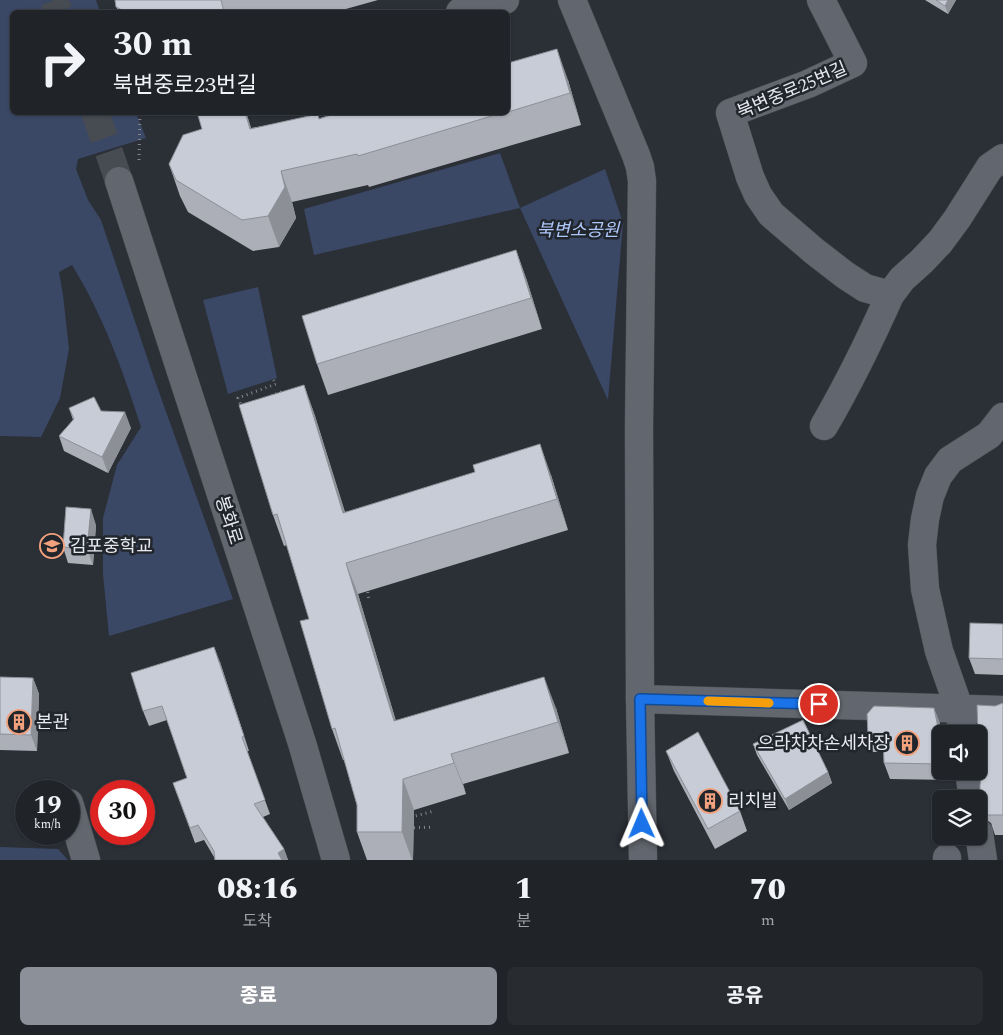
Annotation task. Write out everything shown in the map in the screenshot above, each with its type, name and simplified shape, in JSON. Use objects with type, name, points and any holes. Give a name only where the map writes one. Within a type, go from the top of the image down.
[{"type":"street","points":[[467,10],[504,0]]},
{"type":"street","points":[[572,0],[636,155],[642,181],[639,428],[640,699],[643,860]]},
{"type":"street","name":"북변중로25번길","points":[[821,0],[853,63],[808,84],[730,113],[750,177],[758,196],[772,214],[845,276],[865,288],[890,295]]},
{"type":"street","points":[[824,426],[844,391],[890,295],[902,279],[940,242],[990,167],[1003,158]]},
{"type":"street","name":"봉화로","points":[[119,181],[299,734],[336,860]]},
{"type":"street","points":[[961,721],[938,651],[925,589],[922,545],[925,519],[930,496],[938,476],[950,460],[989,436],[1003,417]]},
{"type":"street","points":[[640,699],[961,721],[1003,710]]},
{"type":"street","points":[[80,840],[86,860]]},
{"type":"street","points":[[981,845],[983,860]]},
{"type":"path","points":[[139,161],[140,115]]},
{"type":"path","points":[[242,408],[238,398],[276,384],[273,379]]},
{"type":"path","points":[[266,398],[283,391],[287,399]]},
{"type":"path","points":[[366,582],[369,601]]},
{"type":"path","points":[[408,818],[434,812]]},
{"type":"path","points":[[408,828],[434,827]]},
{"type":"green space","points":[[0,0],[96,0],[99,10],[10,10],[10,115],[137,115],[146,138],[78,159],[76,169],[88,200],[101,220],[154,378],[233,599],[109,636],[103,574],[103,518],[117,465],[141,427],[103,323],[72,265],[59,272],[69,349],[60,398],[41,437],[0,436]]},
{"type":"green space","points":[[500,153],[520,208],[314,255],[304,209]]},
{"type":"green space","name":"북변소공원","points":[[605,169],[623,223],[608,400],[520,208]]},
{"type":"green space","points":[[258,287],[277,378],[228,394],[203,300]]},
{"type":"green space","points":[[0,847],[58,849],[68,860],[0,860]]},
{"type":"building","points":[[115,0],[221,0],[224,10],[122,10],[116,7]]},
{"type":"building","points":[[936,0],[948,0],[945,6]]},
{"type":"building","points":[[557,49],[570,93],[510,111],[510,62]]},
{"type":"building","points":[[198,115],[246,115],[250,129],[313,115],[318,115],[319,119],[331,115],[495,115],[358,156],[357,154],[281,171],[285,187],[268,216],[242,220],[176,180],[169,164],[183,135],[202,129]]},
{"type":"building","points":[[516,250],[531,298],[317,364],[302,316]]},
{"type":"building","points":[[304,385],[343,513],[475,472],[473,465],[540,444],[557,499],[346,563],[394,721],[544,677],[558,722],[451,754],[454,763],[403,779],[402,832],[357,832],[357,805],[335,728],[332,729],[300,621],[309,619],[277,514],[273,515],[239,405]]},
{"type":"building","points":[[94,397],[101,411],[125,412],[102,457],[59,436],[74,419],[69,408]]},
{"type":"building","points":[[66,507],[91,509],[87,549],[63,547]]},
{"type":"building","points":[[970,623],[1003,624],[1003,659],[969,658]]},
{"type":"building","points":[[214,647],[244,736],[242,737],[265,800],[254,804],[284,849],[278,853],[282,860],[215,860],[214,851],[198,825],[190,828],[173,783],[187,778],[162,706],[143,711],[131,673]]},
{"type":"building","name":"본관","points":[[0,677],[33,678],[31,735],[0,734]]},
{"type":"building","points":[[1003,703],[1003,815],[988,815],[987,790],[980,790],[981,780],[987,780],[987,725],[978,725],[977,705],[995,706]]},
{"type":"building","name":"으라차차손세차장","points":[[874,706],[934,708],[938,725],[932,725],[932,764],[884,763],[883,736],[868,736],[867,714]]},
{"type":"building","points":[[803,720],[828,772],[785,799],[753,744]]},
{"type":"building","name":"리치빌","points":[[698,732],[740,811],[708,829],[666,751]]},
{"type":"tunnel","points":[[54,0],[58,10]]},
{"type":"tunnel","points":[[96,115],[119,181]]},
{"type":"slow traffic","points":[[708,701],[769,703]]},
{"type":"place","name":"김포중학교","points":[[52,546]]},
{"type":"place","name":"본관","points":[[19,722]]},
{"type":"place","name":"으라차차손세차장","points":[[907,743]]},
{"type":"place","name":"리치빌","points":[[710,801]]},
{"type":"route","points":[[642,824],[640,699],[819,704]]}]
